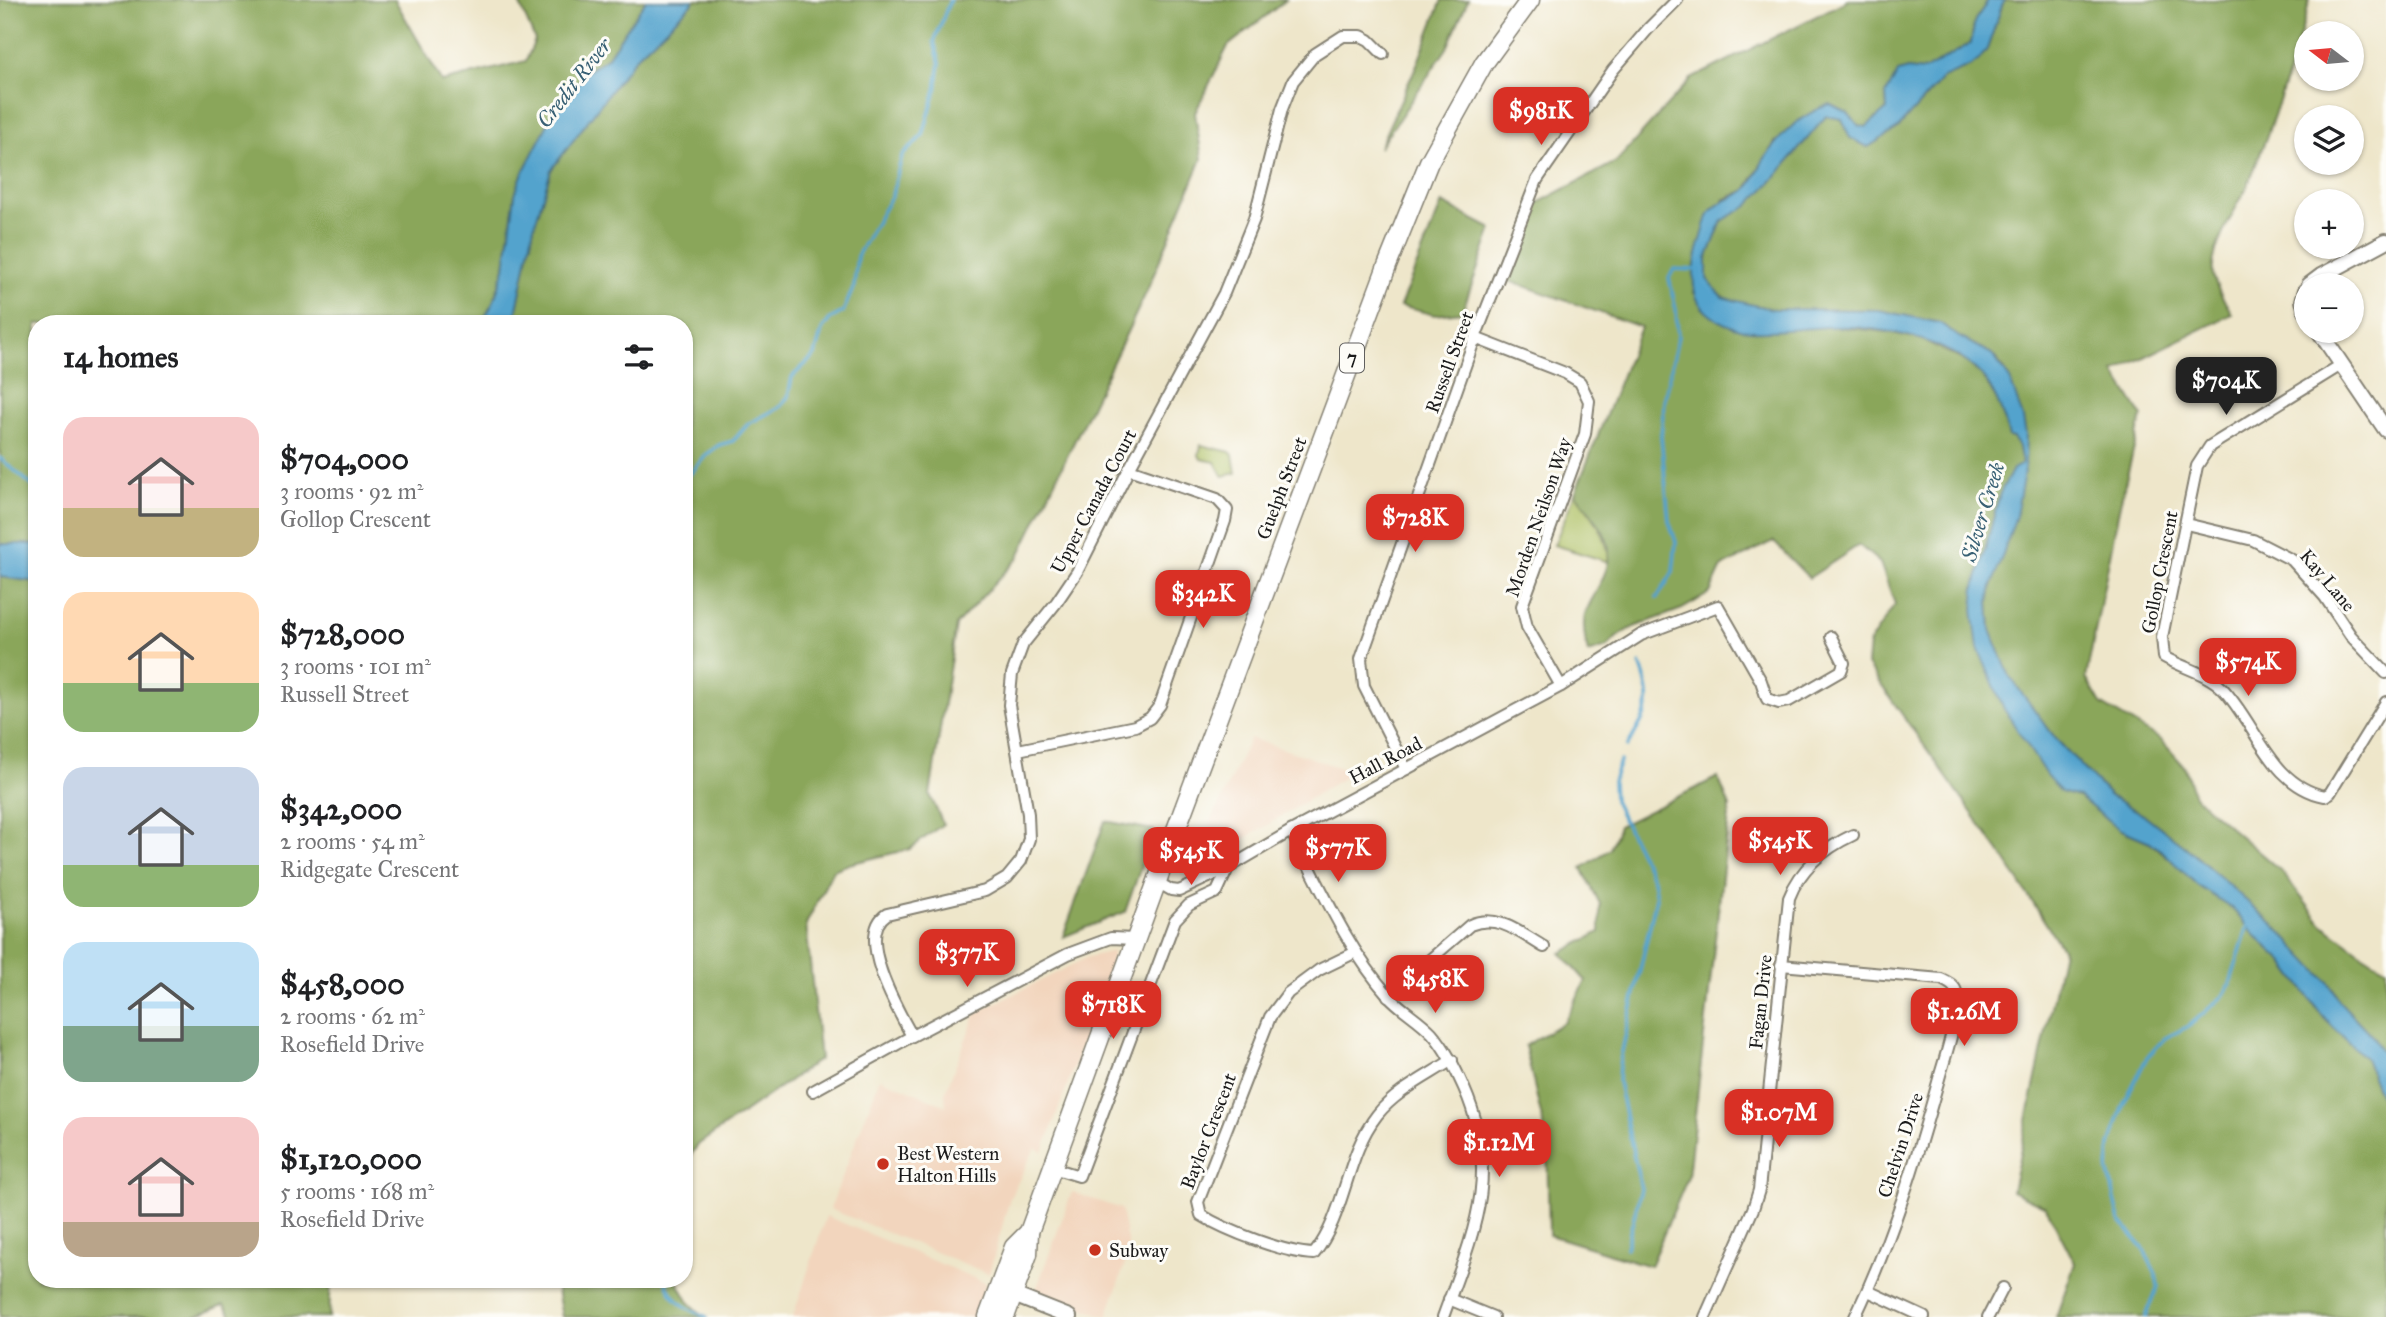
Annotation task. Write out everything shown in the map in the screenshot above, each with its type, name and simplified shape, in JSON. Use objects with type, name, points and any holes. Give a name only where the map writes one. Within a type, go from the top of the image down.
[{"type":"main road","name":"Guelph Street","points":[[988,1317],[1028,1254],[1029,1232],[1135,939],[1387,267],[1429,162],[1484,63],[1530,0]]},
{"type":"main road","name":"Guelph Street","points":[[1005,1317],[1006,1292]]},
{"type":"street","name":"Russell Street","points":[[1406,769],[1364,686],[1361,659],[1475,338],[1537,180],[1613,70],[1677,0]]},
{"type":"street","name":"Upper Canada Court","points":[[912,1036],[886,986],[874,935],[875,927],[887,914],[985,891],[998,885],[1015,870],[1026,850],[1029,828],[1009,705],[1012,674],[1023,644],[1077,572],[1224,293],[1254,219],[1282,109],[1293,81],[1315,54],[1343,36],[1361,36],[1383,54]]},
{"type":"street","points":[[2327,273],[2386,241]]},
{"type":"street","name":"Morden Neilson Way","points":[[1475,338],[1565,373],[1580,382],[1589,401],[1585,434],[1522,606],[1527,627],[1561,686]]},
{"type":"street","points":[[2327,343],[2386,430]]},
{"type":"street","name":"Gollop Crescent","points":[[2342,365],[2210,446],[2197,466],[2162,637],[2164,657],[2209,678],[2222,689],[2265,751],[2293,783],[2312,794],[2325,796],[2330,793],[2386,702]]},
{"type":"street","points":[[1018,750],[1135,726],[1150,718],[1160,705],[1227,510],[1217,499],[1129,469]]},
{"type":"street","name":"Kay Lane","points":[[2186,524],[2253,540],[2292,559],[2325,597],[2351,636],[2386,673]]},
{"type":"street","name":"Hall Road","points":[[1157,882],[1171,890],[1179,891],[1228,868],[1291,831],[1561,686],[1641,635],[1718,606],[1761,681],[1767,699],[1779,703],[1788,701],[1841,671],[1844,663],[1831,637]]},
{"type":"street","points":[[1291,831],[1356,952],[1388,996],[1432,1033],[1452,1060],[1475,1112],[1481,1145],[1483,1181],[1479,1209],[1443,1317]]},
{"type":"street","name":"Fagan Drive","points":[[1705,1317],[1759,1190],[1788,898],[1796,879],[1832,845],[1853,835]]},
{"type":"street","points":[[1171,843],[1178,858],[1189,868],[1205,871],[1228,868]]},
{"type":"street","name":"Hall Road","points":[[1053,1168],[1079,1176],[1175,920],[1189,905],[1217,892],[1228,868]]},
{"type":"street","points":[[1388,996],[1470,925],[1481,920],[1502,922],[1544,947]]},
{"type":"street","points":[[813,1091],[1068,954],[1111,938],[1135,939]]},
{"type":"street","name":"Baylor Crescent","points":[[1356,952],[1319,970],[1288,993],[1270,1017],[1198,1202],[1201,1214],[1216,1224],[1298,1254],[1314,1254],[1327,1238],[1360,1143],[1377,1115],[1393,1098],[1452,1060]]},
{"type":"street","name":"Chelvin Drive","points":[[1781,965],[1941,979],[1952,985],[1956,991],[1954,1026],[1915,1164],[1868,1291],[1855,1317]]},
{"type":"street","points":[[1988,1317],[2003,1288]]},
{"type":"street","points":[[1868,1291],[1924,1317]]},
{"type":"street","points":[[1006,1292],[1069,1317]]},
{"type":"street","points":[[1449,1299],[1493,1317]]},
{"type":"shaded area","points":[[1250,738],[1353,772],[1220,854],[1206,832]]},
{"type":"shaded area","points":[[1113,951],[1111,964],[1043,1152],[1035,1148],[1010,1198],[989,1274],[830,1209],[880,1078],[946,1106],[945,1093],[976,1013],[1088,957]]},
{"type":"shaded area","points":[[1072,1192],[1121,1209],[1129,1252],[1107,1317],[1036,1290]]},
{"type":"shaded area","points":[[826,1216],[986,1283],[974,1317],[793,1317]]},
{"type":"green space","points":[[0,0],[395,0],[442,82],[526,61],[535,40],[518,0],[646,0],[607,58],[587,71],[515,194],[505,268],[486,315],[28,315],[28,544],[0,544]]},
{"type":"green space","points":[[693,0],[1286,0],[1228,46],[1195,113],[1202,159],[1146,293],[1018,558],[956,625],[930,795],[943,824],[910,849],[833,870],[806,924],[820,1059],[699,1144],[693,1152],[693,315],[516,315],[534,227],[551,170],[636,57],[693,3]]},
{"type":"green space","points":[[1442,0],[1468,0],[1447,48],[1379,148],[1418,62]]},
{"type":"green space","points":[[1848,0],[1989,0],[1975,20],[1971,43],[1924,71],[1908,69],[1886,94],[1887,109],[1866,127],[1859,126],[1848,113],[1830,104],[1775,142],[1746,190],[1723,200],[1694,293],[1837,327],[1889,332],[1923,340],[1967,362],[1982,376],[2003,410],[2009,437],[2013,438],[2019,447],[2022,464],[1973,610],[2061,792],[2079,797],[2119,829],[2150,842],[2184,870],[2193,881],[2232,908],[2254,934],[2281,959],[2325,1019],[2365,1058],[2386,1112],[2386,1317],[2056,1317],[2075,1263],[2046,1207],[2012,1191],[2063,950],[2006,861],[1867,665],[1869,643],[1895,604],[1880,563],[1859,545],[1809,578],[1773,541],[1722,567],[1710,593],[1682,609],[1634,627],[1607,647],[1588,653],[1585,615],[1605,572],[1609,554],[1602,530],[1575,493],[1641,327],[1507,280],[1536,204],[1616,162],[1691,79]]},
{"type":"green space","points":[[2004,0],[2310,0],[2304,21],[2294,21],[2294,54],[2275,113],[2250,180],[2220,239],[2213,264],[2214,280],[2232,314],[2114,372],[2142,416],[2120,504],[2086,678],[2101,704],[2161,740],[2185,767],[2194,796],[2281,871],[2322,924],[2386,968],[2386,1059],[2373,1037],[2340,1002],[2334,990],[2276,927],[2188,849],[2147,817],[2110,796],[2056,739],[2010,677],[1991,630],[1989,602],[2025,467],[2005,370],[1992,354],[1959,337],[1940,323],[1879,310],[1773,309],[1732,301],[1717,293],[1707,279],[1707,259],[1722,221],[1787,163],[1826,116],[1842,119],[1850,138],[1868,147],[1898,128],[1943,78],[1971,66],[1987,49]]},
{"type":"green space","points":[[1442,203],[1492,229],[1462,312],[1435,315],[1400,306]]},
{"type":"green space","points":[[1201,445],[1230,452],[1236,473],[1223,476],[1215,462],[1201,459]]},
{"type":"green space","points":[[1575,493],[1602,533],[1609,562],[1554,545]]},
{"type":"green space","points":[[0,577],[28,581],[28,1288],[331,1288],[329,1317],[232,1317],[224,1305],[194,1317],[0,1317]]},
{"type":"green space","points":[[1718,777],[1730,807],[1688,1177],[1650,1266],[1549,1235],[1547,1141],[1525,1046],[1564,1022],[1586,981],[1561,953],[1600,932],[1600,904],[1582,868],[1610,849],[1619,826]]},
{"type":"green space","points":[[1105,821],[1154,830],[1125,912],[1063,937]]},
{"type":"green space","points":[[557,1288],[681,1288],[688,1301],[704,1317],[562,1317]]},
{"type":"water","name":"Credit River","points":[[646,0],[693,0],[693,3],[636,57],[551,170],[534,227],[516,315],[486,315],[505,268],[515,194],[523,172],[553,114],[587,71],[607,58]]},
{"type":"water","points":[[1989,0],[2004,0],[1987,49],[1979,60],[1943,78],[1898,128],[1868,147],[1850,138],[1842,119],[1826,116],[1748,206],[1722,221],[1707,259],[1707,279],[1722,297],[1774,309],[1879,310],[1940,323],[1959,337],[1992,354],[2010,379],[2026,434],[2025,467],[2016,516],[1989,602],[1991,630],[2010,677],[2056,739],[2110,796],[2147,817],[2188,849],[2276,927],[2330,984],[2340,1002],[2373,1037],[2386,1059],[2386,1112],[2365,1058],[2325,1019],[2281,959],[2254,934],[2232,908],[2198,886],[2161,850],[2150,842],[2119,829],[2079,797],[2061,792],[2046,775],[2004,709],[1978,648],[1973,610],[1975,587],[2000,493],[2013,469],[2022,464],[2019,447],[2013,438],[2009,437],[1999,404],[1981,375],[1950,352],[1910,336],[1847,327],[1743,330],[1712,317],[1702,308],[1696,297],[1696,257],[1709,214],[1720,203],[1747,189],[1776,142],[1800,120],[1830,104],[1848,113],[1859,126],[1866,127],[1887,109],[1886,94],[1898,72],[1908,69],[1924,71],[1971,43],[1975,20]]},
{"type":"water","points":[[0,544],[28,544],[28,581],[0,577]]},
{"type":"waterway","points":[[693,470],[719,445],[733,441],[748,424],[780,407],[788,397],[792,377],[815,355],[822,330],[830,319],[843,312],[854,286],[857,256],[892,195],[902,156],[923,135],[936,90],[940,63],[934,42],[950,0]]},
{"type":"waterway","points":[[1657,598],[1673,572],[1676,542],[1669,521],[1661,436],[1664,401],[1678,336],[1669,278],[1674,269],[1697,270]]},
{"type":"waterway","points":[[0,458],[28,482]]},
{"type":"waterway","points":[[1627,747],[1647,707],[1648,689],[1640,664]]},
{"type":"waterway","points":[[1620,761],[1613,781],[1614,801],[1653,879],[1656,898],[1619,1065],[1618,1082],[1641,1189],[1626,1248]]},
{"type":"waterway","points":[[2146,1317],[2158,1286],[2156,1274],[2143,1248],[2120,1221],[2108,1169],[2110,1146],[2123,1105],[2147,1057],[2165,1038],[2189,1026],[2223,996],[2230,984],[2249,922]]},
{"type":"waterway","points":[[668,1288],[681,1303],[707,1317]]},
{"type":"place","name":"Best Western Halton Hills","points":[[883,1164]]},
{"type":"place","name":"Subway","points":[[1095,1250]]},
{"type":"water label","name":"Silver Creek","points":[[1983,512]]}]
